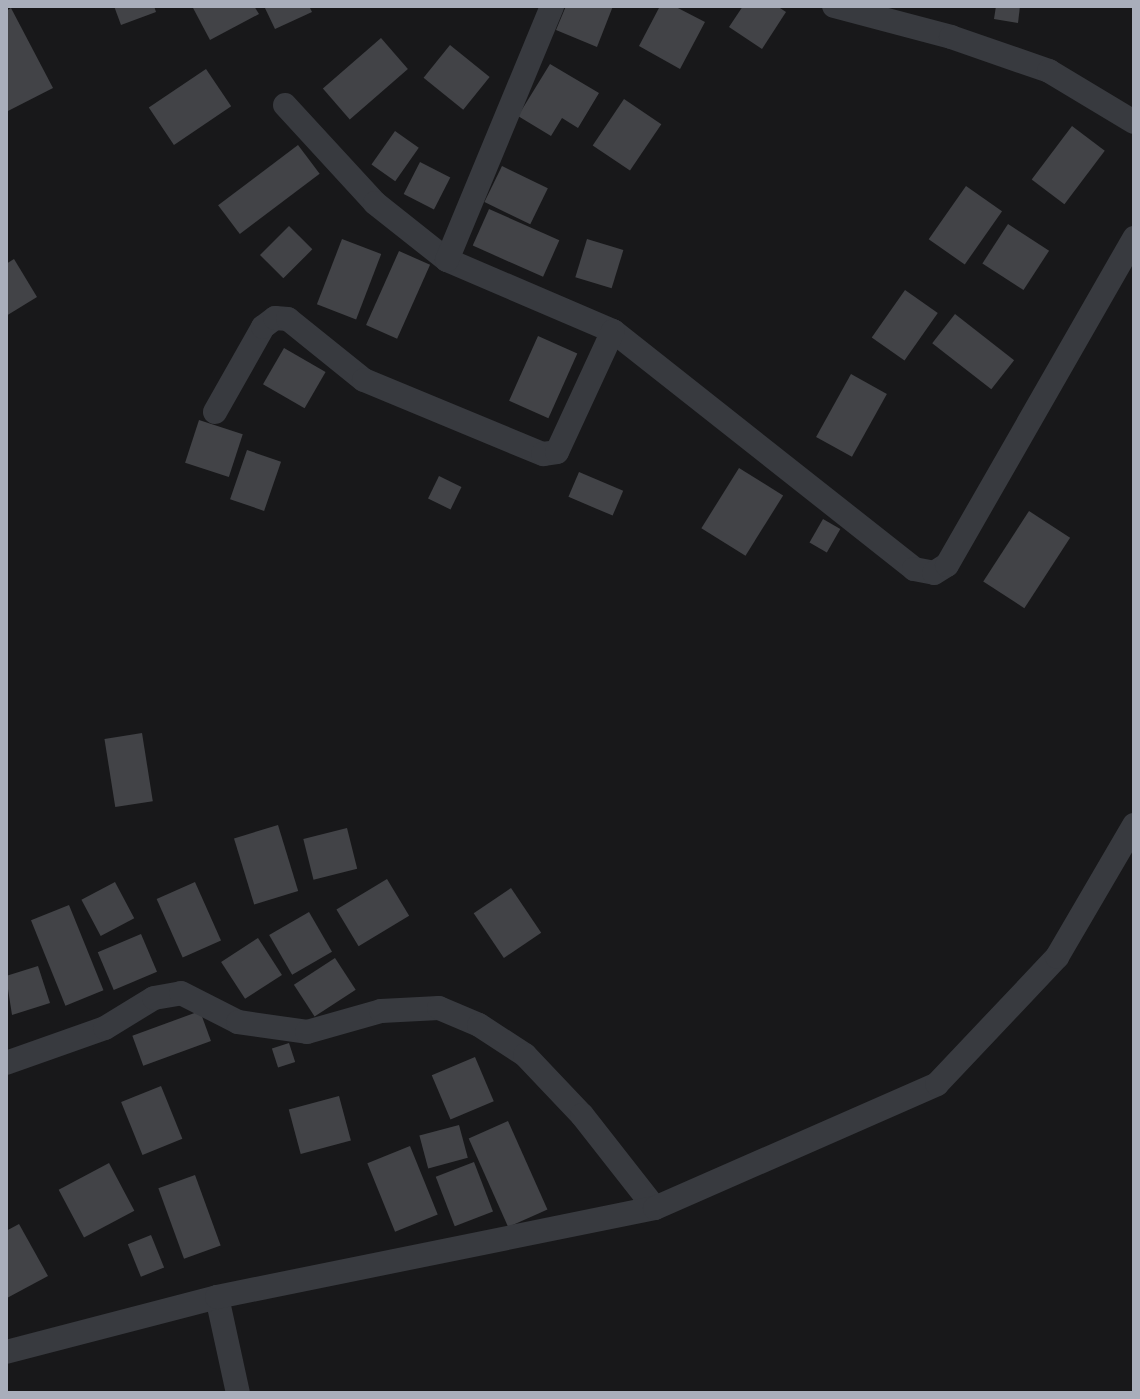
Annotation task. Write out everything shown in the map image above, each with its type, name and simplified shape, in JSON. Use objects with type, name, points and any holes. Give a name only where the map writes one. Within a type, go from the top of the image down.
[{"type":"street","points":[[447,260],[552,6]]},
{"type":"street","points":[[834,6],[951,37],[1049,71],[1134,122]]},
{"type":"street","points":[[285,105],[375,203],[447,260],[613,331],[914,569],[934,573],[947,565],[1134,238]]},
{"type":"street","points":[[215,412],[263,327],[275,318],[288,319],[364,380],[543,454],[557,452],[613,331]]},
{"type":"street","points":[[6,1352],[217,1297],[655,1208],[937,1084],[1057,957],[1134,825]]},
{"type":"street","points":[[6,1063],[105,1028],[154,998],[181,993],[238,1022],[307,1032],[381,1011],[439,1008],[479,1025],[525,1055],[582,1115],[655,1208]]},
{"type":"street","points":[[217,1297],[238,1393]]},
{"type":"building","points":[[114,6],[154,6],[156,12],[121,25]]},
{"type":"building","points":[[192,6],[254,6],[259,14],[210,40]]},
{"type":"building","points":[[264,6],[309,6],[312,12],[275,29]]},
{"type":"building","points":[[566,6],[613,6],[597,47],[556,30]]},
{"type":"building","points":[[660,6],[674,6],[705,22],[680,69],[639,46]]},
{"type":"building","points":[[743,6],[777,6],[786,12],[762,49],[729,27]]},
{"type":"building","points":[[996,6],[1020,6],[1018,23],[994,19]]},
{"type":"building","points":[[11,8],[53,88],[6,112],[6,11]]},
{"type":"building","points":[[381,38],[408,69],[350,119],[323,89]]},
{"type":"building","points":[[450,45],[490,77],[463,110],[424,78]]},
{"type":"building","points":[[550,64],[599,93],[578,128],[562,118],[551,136],[518,116]]},
{"type":"building","points":[[206,69],[231,106],[174,145],[149,108]]},
{"type":"building","points":[[624,99],[661,124],[630,171],[593,145]]},
{"type":"building","points":[[1072,126],[1105,151],[1064,204],[1032,180]]},
{"type":"building","points":[[395,131],[419,148],[395,181],[371,165]]},
{"type":"building","points":[[298,145],[320,174],[240,234],[218,205]]},
{"type":"building","points":[[420,162],[450,177],[434,210],[404,194]]},
{"type":"building","points":[[502,166],[548,188],[530,224],[484,202]]},
{"type":"building","points":[[966,186],[1002,211],[965,264],[929,239]]},
{"type":"building","points":[[489,209],[559,240],[543,277],[473,246]]},
{"type":"building","points":[[1008,224],[1049,251],[1023,290],[982,263]]},
{"type":"building","points":[[289,226],[312,249],[283,278],[260,255]]},
{"type":"building","points":[[342,239],[381,254],[356,319],[317,304]]},
{"type":"building","points":[[587,239],[623,250],[612,288],[575,277]]},
{"type":"building","points":[[399,251],[430,265],[397,339],[366,325]]},
{"type":"building","points":[[14,259],[37,297],[6,316],[6,264]]},
{"type":"building","points":[[905,290],[938,313],[904,360],[872,338]]},
{"type":"building","points":[[955,314],[1014,360],[991,389],[932,343]]},
{"type":"building","points":[[538,336],[577,353],[548,418],[509,401]]},
{"type":"building","points":[[284,348],[326,372],[305,408],[263,384]]},
{"type":"building","points":[[851,374],[887,394],[852,457],[816,437]]},
{"type":"building","points":[[199,420],[243,434],[229,477],[185,463]]},
{"type":"building","points":[[247,450],[281,462],[264,511],[230,499]]},
{"type":"building","points":[[739,468],[783,496],[745,556],[701,528]]},
{"type":"building","points":[[579,472],[623,491],[613,516],[568,497]]},
{"type":"building","points":[[439,476],[461,487],[451,509],[428,498]]},
{"type":"building","points":[[1029,511],[1070,538],[1024,608],[983,581]]},
{"type":"building","points":[[823,519],[840,529],[827,552],[810,542]]},
{"type":"building","points":[[142,733],[153,801],[115,807],[104,739]]},
{"type":"building","points":[[278,825],[298,891],[254,904],[234,838]]},
{"type":"building","points":[[347,828],[357,869],[313,880],[303,839]]},
{"type":"building","points":[[387,879],[409,916],[359,946],[336,909]]},
{"type":"building","points":[[115,882],[134,918],[101,936],[81,900]]},
{"type":"building","points":[[195,882],[221,940],[183,958],[157,899]]},
{"type":"building","points":[[511,888],[541,933],[504,958],[474,913]]},
{"type":"building","points":[[69,905],[103,990],[65,1006],[31,920]]},
{"type":"building","points":[[309,912],[332,952],[292,975],[269,935]]},
{"type":"building","points":[[141,934],[157,972],[114,990],[98,952]]},
{"type":"building","points":[[258,938],[282,975],[245,999],[221,962]]},
{"type":"building","points":[[335,958],[356,990],[315,1017],[294,985]]},
{"type":"building","points":[[38,966],[50,1003],[12,1015],[6,976]]},
{"type":"building","points":[[200,1011],[211,1041],[143,1066],[132,1036]]},
{"type":"building","points":[[289,1043],[295,1062],[278,1068],[272,1049]]},
{"type":"building","points":[[475,1057],[494,1101],[450,1120],[432,1075]]},
{"type":"building","points":[[161,1086],[182,1139],[142,1155],[121,1102]]},
{"type":"building","points":[[339,1096],[351,1140],[301,1154],[289,1109]]},
{"type":"building","points":[[508,1121],[547,1210],[508,1227],[469,1138]]},
{"type":"building","points":[[459,1125],[468,1158],[428,1168],[419,1136]]},
{"type":"building","points":[[410,1146],[438,1215],[395,1232],[367,1163]]},
{"type":"building","points":[[474,1162],[493,1211],[455,1226],[436,1177]]},
{"type":"building","points":[[109,1163],[134,1211],[84,1237],[59,1190]]},
{"type":"building","points":[[195,1175],[221,1245],[184,1259],[158,1188]]},
{"type":"building","points":[[19,1224],[48,1276],[7,1298],[6,1231]]},
{"type":"building","points":[[151,1235],[164,1267],[141,1277],[128,1244]]}]
